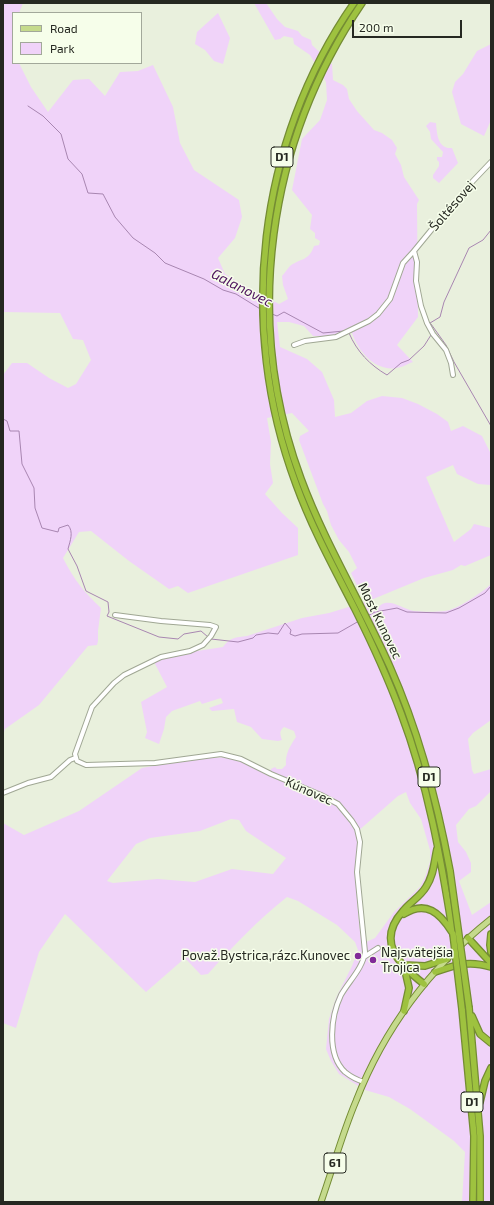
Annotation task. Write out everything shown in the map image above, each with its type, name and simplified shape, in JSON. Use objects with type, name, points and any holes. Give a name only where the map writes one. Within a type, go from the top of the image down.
[{"type":"highway","name":"Most Kunovec","points":[[354,3],[329,44],[302,98],[285,146],[273,193],[268,218],[263,268],[263,306],[266,359],[273,407],[283,447],[296,484],[310,518],[375,650],[392,690],[419,766],[438,844]]},
{"type":"highway","name":"Most Kunovec","points":[[362,3],[334,49],[320,76],[300,123],[285,172],[276,218],[270,267],[269,299],[273,358],[280,407],[302,480],[321,525],[372,627],[398,687],[413,726],[427,770],[442,828],[450,871],[469,1008]]},
{"type":"highway","name":"D1","points":[[438,844],[453,934],[462,1009],[474,1136],[473,1202]]},
{"type":"highway","points":[[424,984],[404,965],[394,952],[390,939],[393,925],[402,911],[421,894],[428,883],[433,870],[438,844]]},
{"type":"highway","points":[[400,915],[414,909],[430,910],[442,917],[453,934]]},
{"type":"highway","points":[[491,934],[491,952]]},
{"type":"highway","points":[[468,938],[491,962]]},
{"type":"highway","points":[[404,965],[423,967],[446,959]]},
{"type":"highway","points":[[435,972],[457,964],[467,963],[478,963],[491,967]]},
{"type":"highway","points":[[404,965],[409,988],[404,1011]]},
{"type":"highway","name":"D1","points":[[469,1008],[479,1106],[481,1149],[480,1202]]},
{"type":"highway","points":[[469,1008],[480,1034],[491,1043]]},
{"type":"highway","points":[[479,1106],[485,1081],[491,1068]]},
{"type":"main road","name":"61","points":[[322,1202],[347,1124],[364,1082],[379,1052],[404,1011],[424,984],[446,959],[491,919]]},
{"type":"street","name":"Šoltésovej","points":[[414,251],[437,223],[458,202],[472,182],[491,162]]},
{"type":"street","points":[[294,345],[305,341],[336,337],[369,321],[378,314],[390,298],[403,263],[414,251]]},
{"type":"street","points":[[414,251],[417,262],[416,282],[421,306],[433,334],[446,350],[452,363],[453,375]]},
{"type":"street","points":[[3,794],[28,783],[51,777],[70,760],[75,758],[76,750],[92,707],[114,683],[124,675],[161,657],[190,651],[202,645],[211,636],[216,627],[210,625],[115,615]]},
{"type":"street","name":"Kúnovec","points":[[75,758],[80,763],[95,765],[155,763],[221,754],[241,759],[271,774],[321,795],[338,804],[348,814],[355,825],[360,842],[357,872],[365,946],[364,956],[340,998],[335,1013],[332,1033],[333,1049],[339,1065],[351,1076],[364,1082]]},
{"type":"street","points":[[364,956],[378,948]]},
{"type":"green space","points":[[3,3],[23,3],[19,12],[12,12],[12,64],[20,64],[31,87],[48,112],[73,80],[89,79],[105,96],[120,72],[138,71],[153,65],[173,107],[180,143],[194,170],[239,200],[242,217],[235,238],[218,258],[225,274],[279,304],[288,299],[283,285],[282,276],[290,266],[307,257],[314,246],[319,245],[320,241],[315,238],[315,233],[310,229],[312,215],[292,190],[302,139],[320,120],[327,100],[326,82],[310,55],[294,44],[293,38],[284,36],[275,40],[254,3],[266,3],[277,19],[285,27],[298,31],[302,36],[311,40],[312,45],[332,64],[333,80],[343,85],[347,89],[349,99],[357,111],[374,130],[382,133],[392,140],[397,148],[395,154],[401,165],[404,177],[419,200],[417,204],[418,317],[397,345],[413,362],[401,367],[392,368],[377,365],[359,348],[352,333],[340,333],[335,336],[313,336],[304,326],[289,322],[277,322],[280,347],[307,359],[322,372],[334,400],[335,417],[351,413],[367,401],[382,396],[402,398],[437,414],[448,422],[451,431],[463,426],[482,436],[491,454],[491,485],[478,484],[457,474],[453,465],[426,477],[454,542],[471,529],[474,524],[491,528],[491,555],[465,566],[461,565],[453,570],[424,578],[366,602],[370,609],[377,609],[385,603],[390,603],[414,611],[445,611],[469,600],[491,584],[491,720],[473,733],[468,739],[472,770],[474,774],[491,769],[491,791],[476,806],[469,809],[456,825],[458,842],[466,852],[471,863],[471,872],[459,881],[472,915],[491,902],[491,1202],[462,1202],[465,1152],[454,1141],[410,1109],[389,1097],[365,1090],[339,1074],[326,1049],[329,1019],[336,998],[352,966],[358,950],[355,942],[337,925],[298,901],[287,897],[246,934],[208,974],[201,975],[185,958],[146,992],[65,914],[39,952],[16,1028],[3,1023],[3,823],[24,835],[79,811],[142,768],[192,759],[228,757],[238,760],[269,776],[271,769],[275,767],[277,769],[282,769],[286,765],[287,754],[296,737],[294,731],[284,727],[280,733],[282,740],[262,739],[251,727],[237,722],[234,709],[212,711],[209,708],[223,703],[221,698],[202,704],[200,701],[172,711],[166,717],[159,744],[145,738],[147,732],[141,702],[167,687],[152,658],[223,647],[233,638],[247,636],[302,618],[329,613],[365,602],[351,573],[357,568],[349,552],[339,540],[331,525],[299,440],[300,436],[309,431],[292,413],[267,418],[271,442],[270,464],[273,483],[265,494],[298,528],[298,555],[188,593],[178,586],[169,589],[129,561],[91,531],[79,532],[63,558],[71,573],[89,597],[101,608],[97,645],[88,646],[39,705],[5,729],[3,735],[3,375],[12,363],[27,363],[49,378],[68,388],[76,384],[91,360],[83,340],[73,339],[60,313],[3,312]],"holes":[[[406,792],[410,803],[421,819],[430,850],[430,862],[425,877],[420,887],[394,912],[375,938],[362,944],[356,888],[357,832],[398,796]],[[231,819],[239,820],[246,831],[286,858],[273,874],[232,869],[195,882],[158,879],[113,883],[107,881],[136,844],[150,838],[200,831]]]},
{"type":"green space","points":[[218,13],[230,38],[223,64],[214,61],[205,50],[195,44],[197,32]]},
{"type":"green space","points":[[491,44],[491,120],[484,136],[461,124],[452,92],[455,82],[463,74],[477,51]]},
{"type":"green space","points":[[430,122],[436,123],[441,144],[447,148],[452,148],[458,163],[439,183],[433,178],[433,175],[439,166],[437,157],[442,157],[443,152],[431,139],[430,132],[426,126]]},
{"type":"waterway","name":"Galanovec","points":[[28,106],[43,116],[61,134],[68,159],[82,174],[88,193],[103,194],[115,217],[133,238],[155,253],[165,263],[204,279],[223,290],[236,294],[262,310]]},
{"type":"waterway","name":"Galanovec","points":[[431,326],[430,323],[440,317],[444,302],[469,248],[483,240],[491,230]]},
{"type":"waterway","name":"Galanovec","points":[[272,314],[277,316],[284,312],[323,333],[344,331]]},
{"type":"waterway","points":[[431,324],[446,345],[454,362],[491,426]]},
{"type":"waterway","name":"Galanovec","points":[[349,333],[360,352],[375,367],[387,375],[401,363],[409,360],[424,346],[431,335]]},
{"type":"waterway","points":[[3,419],[7,421],[10,431],[19,431],[22,464],[34,488],[35,508],[42,528],[58,532],[59,528],[68,525],[71,531],[68,549],[77,566],[86,591],[108,602],[109,612],[107,616],[159,637],[178,639],[184,634],[201,631],[208,637]]},
{"type":"waterway","points":[[367,616],[375,612],[397,608],[407,612],[446,613],[459,608],[485,593],[491,586]]},
{"type":"waterway","points":[[211,639],[238,642],[253,638],[256,635],[268,633],[278,634],[285,623],[291,630],[290,634],[295,636],[302,634],[338,633],[359,621]]},
{"type":"place","name":"Považ.Bystrica,rázc.Kunovec","points":[[358,956]]},
{"type":"place","name":"Najsvätejšia Trojica","points":[[373,960]]}]
